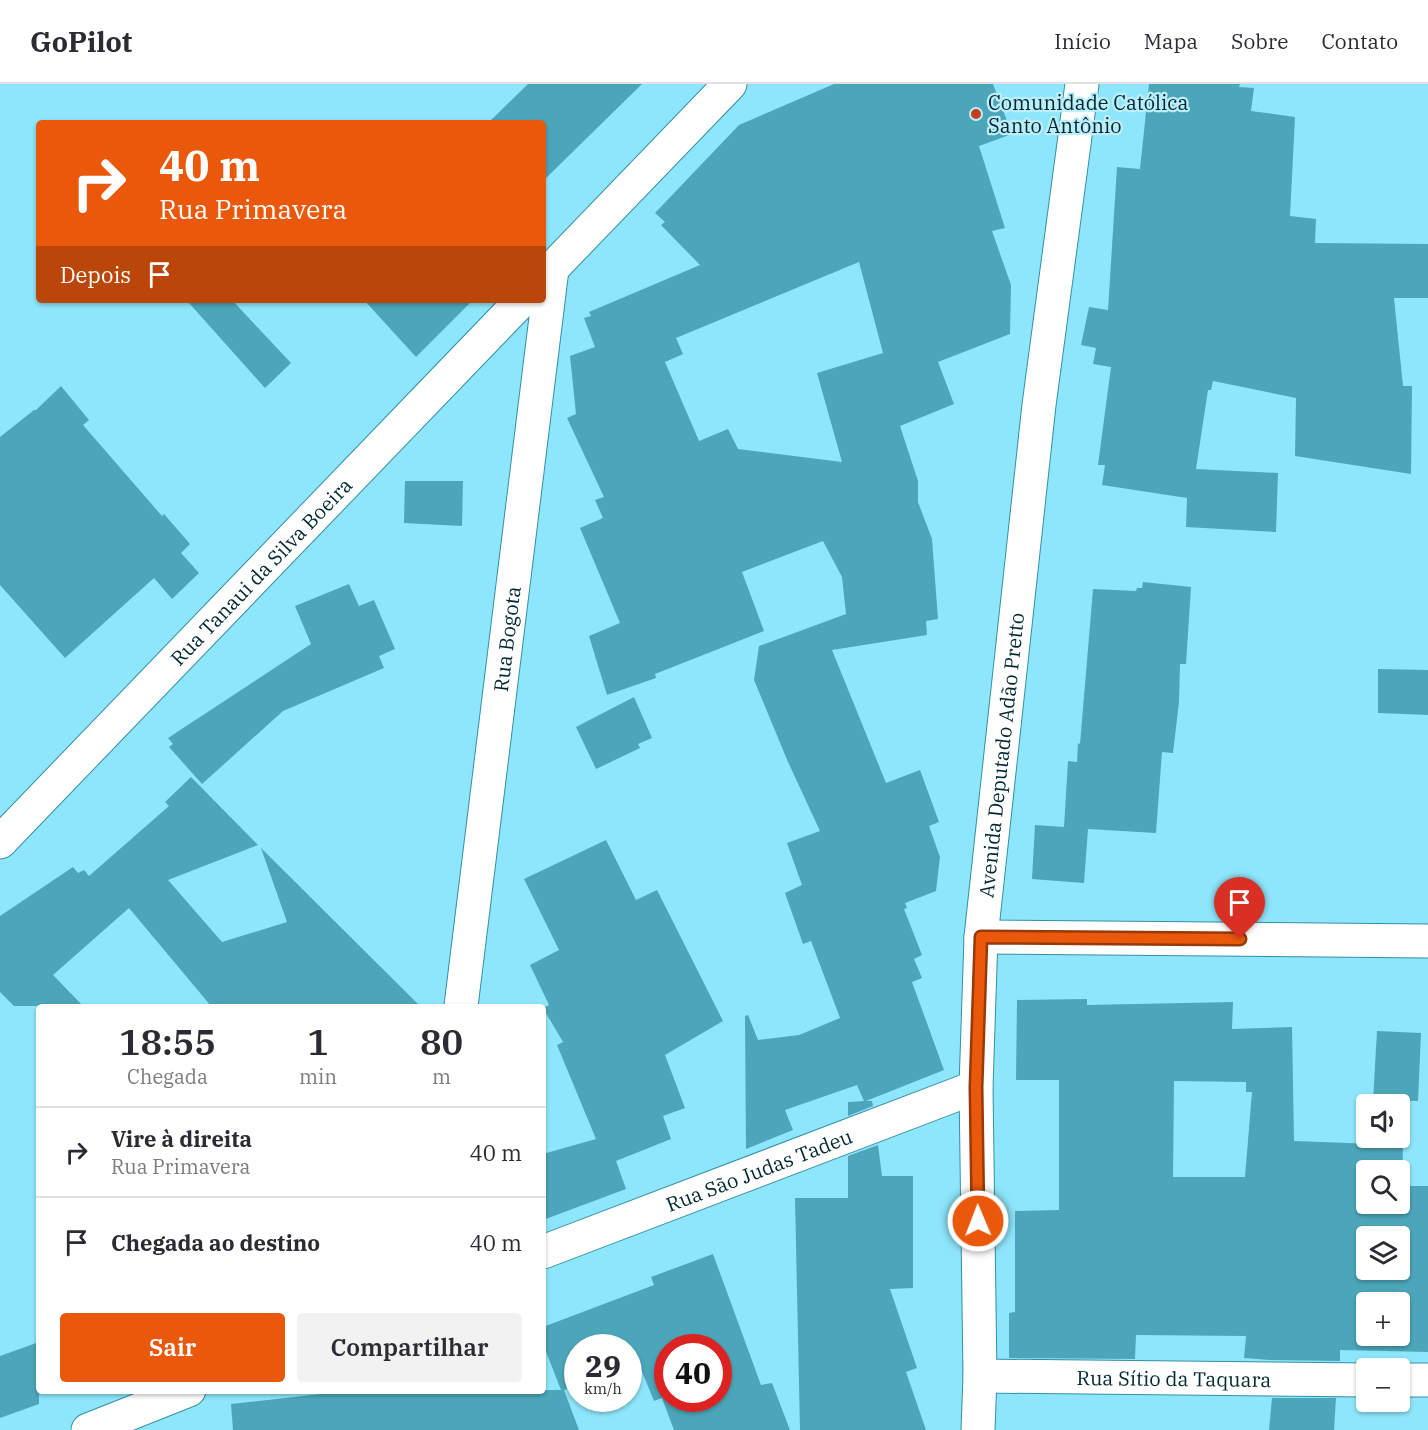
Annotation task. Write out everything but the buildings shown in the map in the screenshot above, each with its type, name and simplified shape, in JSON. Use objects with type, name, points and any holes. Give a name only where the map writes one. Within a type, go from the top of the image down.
[{"type":"street","points":[[548,273],[730,84]]},
{"type":"street","name":"Avenida Deputado Adão Pretto","points":[[978,1430],[980,1376],[976,1087],[981,937],[1039,405],[1082,84]]},
{"type":"street","name":"Rua Bogota","points":[[546,290],[548,273]]},
{"type":"street","name":"Rua Tanaui da Silva Boeira","points":[[0,842],[519,303]]},
{"type":"street","name":"Rua Bogota","points":[[460,1004],[544,303]]},
{"type":"street","points":[[981,937],[1428,941]]},
{"type":"street","name":"Rua São Judas Tadeu","points":[[546,1251],[976,1087]]},
{"type":"street","name":"Rua Sítio da Taquara","points":[[980,1376],[1356,1380]]},
{"type":"street","points":[[1410,1380],[1428,1380]]},
{"type":"street","points":[[88,1430],[179,1394]]},
{"type":"place","name":"Comunidade Católica Santo Antônio","points":[[976,114]]},
{"type":"route","points":[[978,1221],[976,1087],[981,937],[1240,939]]}]
